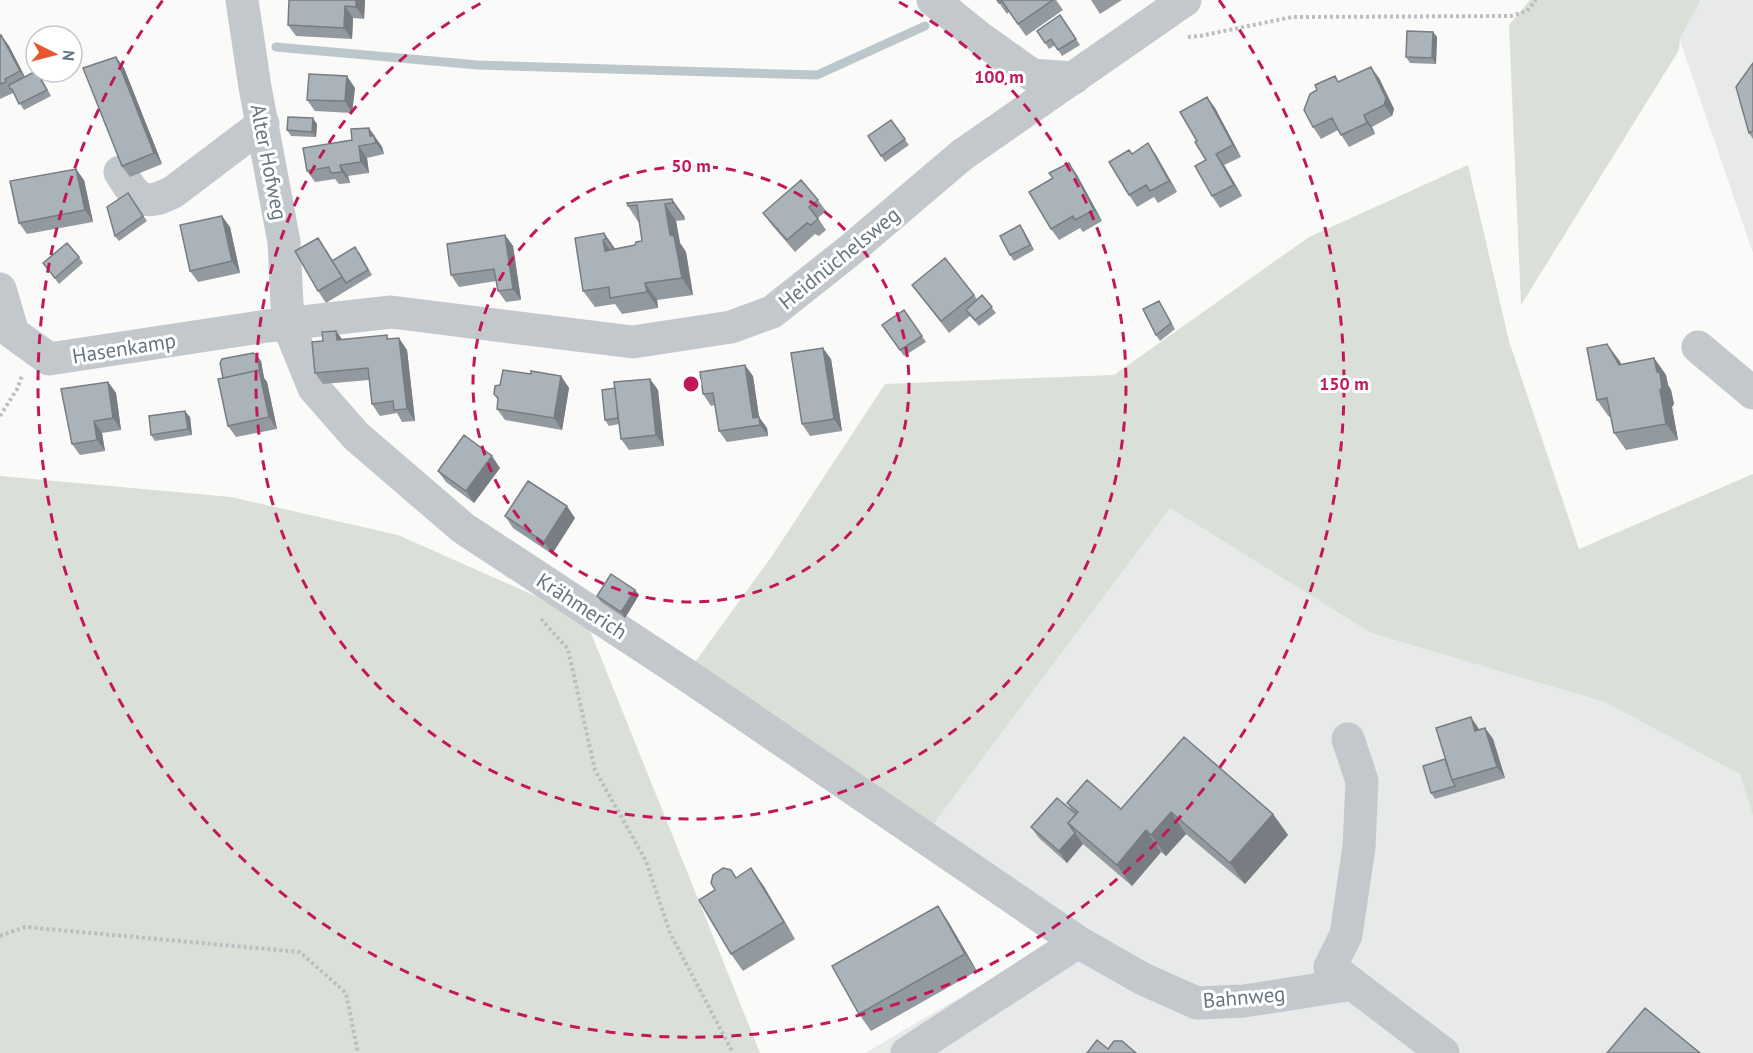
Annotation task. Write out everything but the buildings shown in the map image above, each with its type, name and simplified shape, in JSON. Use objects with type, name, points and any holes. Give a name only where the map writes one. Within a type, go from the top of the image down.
[{"type":"street","name":"Alter Hofweg","points":[[242,0],[284,242],[288,324]]},
{"type":"street","points":[[933,0],[980,38],[1032,75],[1074,78]]},
{"type":"street","name":"Heidnüchelsweg","points":[[288,324],[391,312],[633,342],[731,327],[772,312],[849,251],[962,155],[1074,78],[1124,40],[1185,0]]},
{"type":"street","points":[[120,172],[134,194],[151,201],[162,198],[263,124]]},
{"type":"street","name":"Hasenkamp","points":[[0,289],[13,333],[49,359],[288,324]]},
{"type":"street","name":"Krähmerich","points":[[288,324],[314,388],[356,436],[463,528],[688,676],[927,838]]},
{"type":"street","points":[[1698,347],[1753,393]]},
{"type":"street","points":[[1348,739],[1362,781],[1359,847],[1346,935],[1332,968],[1443,1053]]},
{"type":"street","name":"Bahnweg","points":[[927,838],[1078,942],[1143,979],[1197,1004],[1244,1001],[1332,968]]},
{"type":"street","points":[[907,1053],[1078,942]]},
{"type":"path","points":[[1178,37],[1200,36],[1292,17],[1511,16],[1527,11],[1536,0]]},
{"type":"path","points":[[0,416],[17,389],[34,348]]},
{"type":"path","points":[[540,617],[567,649],[595,770],[646,861],[670,933],[733,1053]]},
{"type":"path","points":[[0,936],[25,927],[300,952],[346,993],[358,1053]]},
{"type":"shaded area","points":[[1530,0],[1701,0],[1680,38],[1679,50],[1521,305],[1509,25]]},
{"type":"shaded area","points":[[1701,0],[1753,0],[1753,253],[1679,38]]},
{"type":"shaded area","points":[[1468,165],[1509,341],[1579,549],[1753,474],[1753,816],[1740,774],[1605,702],[1371,633],[1170,508],[930,829],[693,665],[772,556],[885,384],[1114,375],[1309,237]]},
{"type":"shaded area","points":[[0,476],[231,497],[398,535],[585,618],[760,1053],[0,1053]]},
{"type":"shaded area","points":[[1170,508],[1371,633],[1605,701],[1741,774],[1753,816],[1753,1053],[865,1053],[1073,931],[930,829]]},
{"type":"waterway","points":[[276,47],[478,65],[817,75],[925,26]]}]
